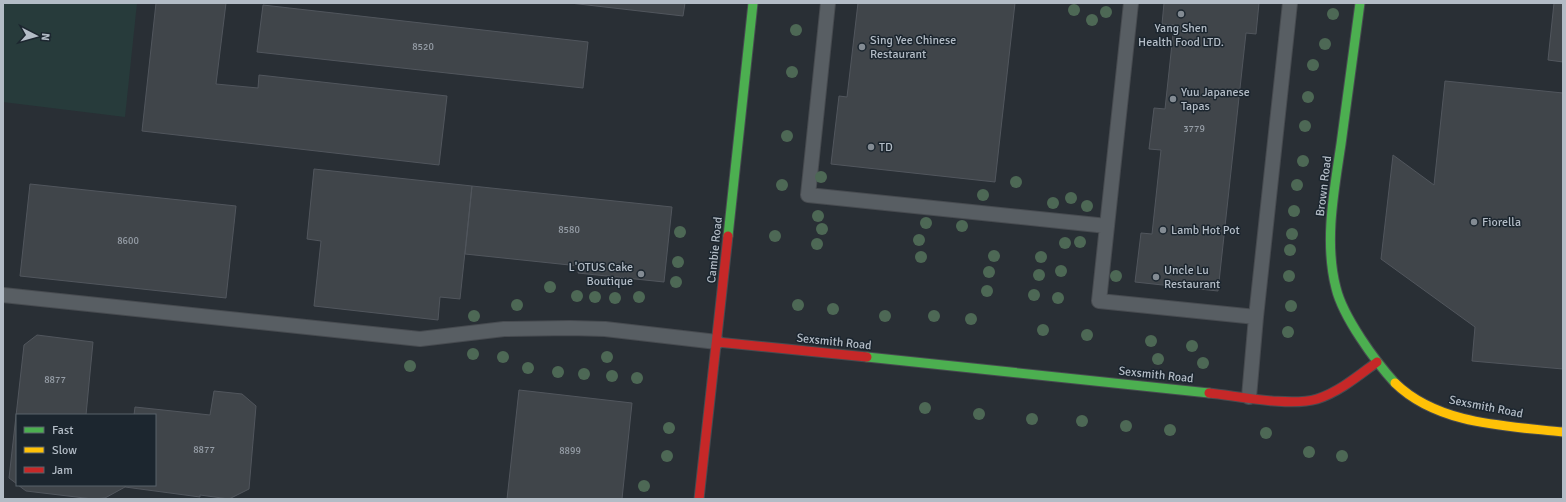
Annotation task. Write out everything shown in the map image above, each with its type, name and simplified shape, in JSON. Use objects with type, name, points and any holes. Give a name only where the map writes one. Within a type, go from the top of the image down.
[{"type":"street","name":"Cambie Road","points":[[699,499],[754,3]]},
{"type":"street","name":"Brown Road","points":[[1360,3],[1335,193],[1331,260],[1336,290],[1349,318],[1377,362]]},
{"type":"street","name":"Sexsmith Road","points":[[717,342],[1288,401],[1316,399],[1343,387],[1377,362],[1398,387],[1419,402],[1444,412],[1474,420],[1563,432]]},
{"type":"lane","points":[[828,3],[808,195],[1107,226]]},
{"type":"lane","points":[[1131,3],[1099,301],[1256,317]]},
{"type":"lane","points":[[1249,397],[1256,317],[1290,3]]},
{"type":"lane","points":[[3,295],[420,339],[504,329],[570,328],[620,331],[717,342]]},
{"type":"green space","points":[[3,3],[137,3],[125,117],[3,102]]},
{"type":"building","points":[[156,3],[226,3],[216,84],[258,88],[259,75],[447,96],[439,165],[142,131]]},
{"type":"building","points":[[570,3],[685,3],[683,16]]},
{"type":"building","points":[[858,3],[1015,3],[995,182],[831,164],[839,96],[847,97]]},
{"type":"building","points":[[1164,3],[1259,3],[1256,34],[1246,33],[1218,291],[1135,282],[1141,233],[1152,234],[1161,150],[1149,149],[1154,108],[1165,109],[1174,25],[1162,24]]},
{"type":"building","points":[[1554,3],[1563,3],[1563,62],[1548,60]]},
{"type":"building","points":[[263,5],[588,42],[583,88],[257,52]]},
{"type":"building","name":"Fiorella","points":[[1445,81],[1563,93],[1563,369],[1472,361],[1475,327],[1381,259],[1393,155],[1434,185]]},
{"type":"building","points":[[314,169],[472,186],[460,299],[440,297],[438,320],[314,306],[321,241],[307,239]]},
{"type":"building","points":[[30,184],[236,206],[226,298],[20,276]]},
{"type":"building","points":[[472,186],[672,207],[664,282],[578,273],[579,266],[465,254]]},
{"type":"building","points":[[37,335],[93,342],[86,414],[16,414],[24,345]]},
{"type":"building","points":[[519,390],[632,403],[622,499],[507,499]]},
{"type":"building","points":[[214,391],[242,394],[256,406],[249,489],[229,499],[200,495],[200,497],[125,487],[156,486],[156,414],[134,414],[135,407],[210,415]]},
{"type":"building","points":[[16,416],[16,483],[9,478]]},
{"type":"building","points":[[19,486],[126,486],[105,498],[93,499],[26,491]]},
{"type":"traffic: fast","points":[[728,236],[753,3]]},
{"type":"traffic: fast","points":[[1360,3],[1331,216],[1330,235],[1332,271],[1340,300],[1352,325],[1369,351],[1395,383]]},
{"type":"traffic: fast","points":[[867,357],[1209,393]]},
{"type":"traffic: slow","points":[[1395,383],[1412,397],[1432,408],[1452,415],[1497,425],[1563,432]]},
{"type":"traffic: jam","points":[[699,499],[728,236]]},
{"type":"traffic: jam","points":[[717,342],[867,357]]},
{"type":"traffic: jam","points":[[1209,393],[1293,402],[1317,399],[1348,383],[1377,362]]},
{"type":"place","name":"Yang Shen Health Food LTD.","points":[[1181,14]]},
{"type":"place","name":"Sing Yee Chinese Restaurant","points":[[862,47]]},
{"type":"place","name":"Yuu Japanese Tapas","points":[[1173,99]]},
{"type":"place","name":"TD","points":[[871,147]]},
{"type":"place","name":"Fiorella","points":[[1474,222]]},
{"type":"place","name":"Lamb Hot Pot","points":[[1163,230]]},
{"type":"place","name":"L'OTUS Cake Boutique","points":[[641,274]]},
{"type":"place","name":"Uncle Lu Restaurant","points":[[1156,277]]}]
